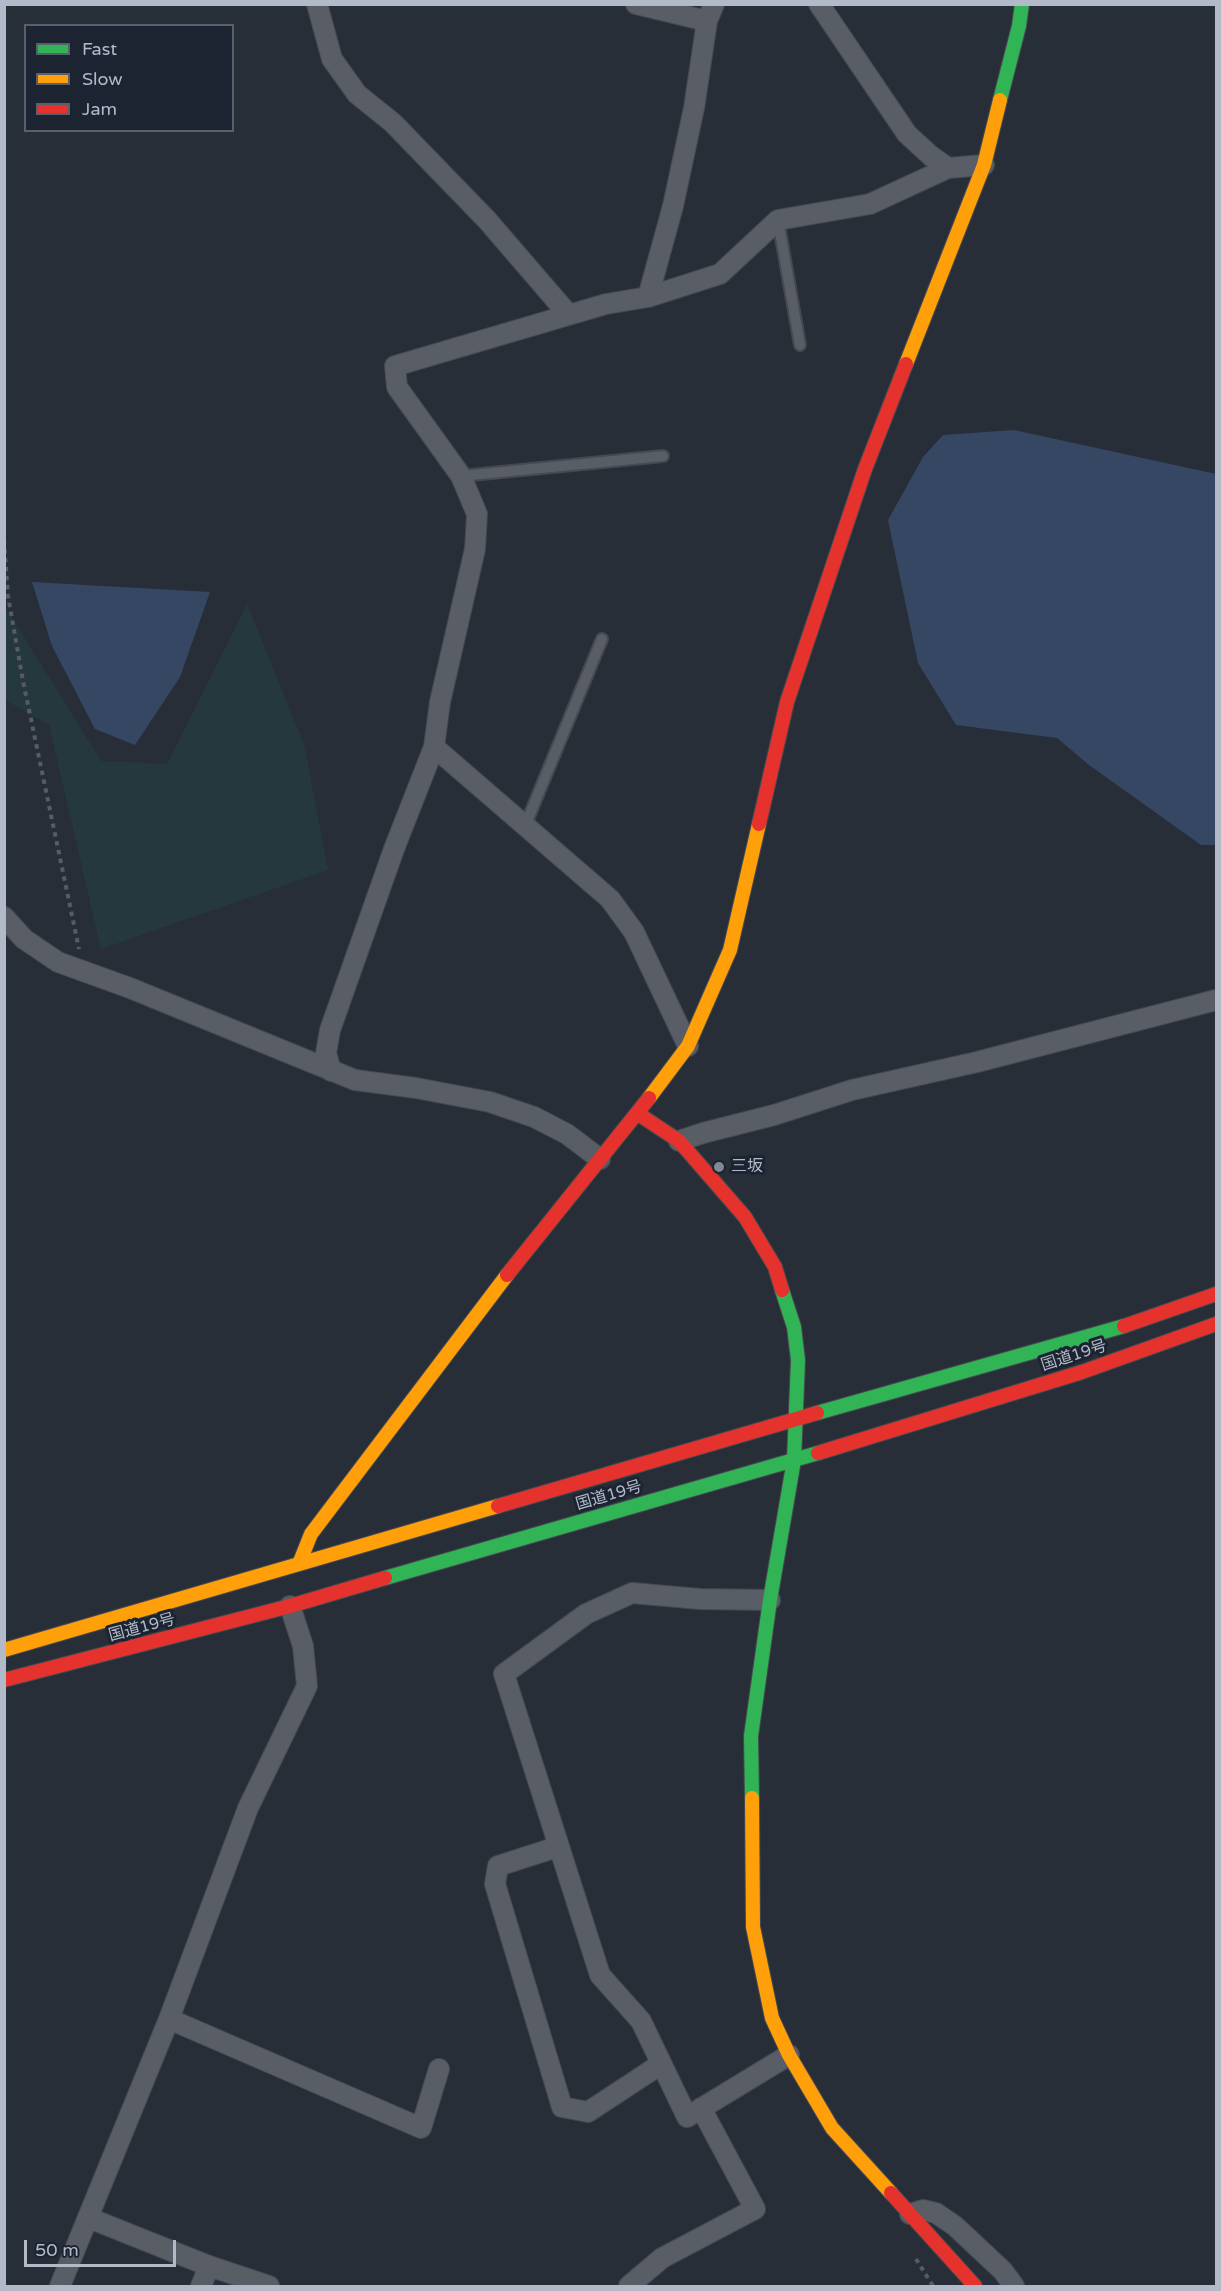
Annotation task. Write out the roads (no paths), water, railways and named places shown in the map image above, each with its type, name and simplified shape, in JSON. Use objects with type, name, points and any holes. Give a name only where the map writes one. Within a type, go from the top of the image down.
[{"type":"main road","points":[[299,1564],[310,1534],[479,1309],[688,1046],[729,950],[788,702],[865,469],[984,165],[1019,26],[1022,4]]},
{"type":"main road","points":[[637,1113],[679,1141],[745,1216],[775,1268],[794,1327],[798,1360],[794,1460],[770,1600],[751,1736],[753,1927],[772,2018],[789,2055],[832,2128],[975,2286]]},
{"type":"main road","name":"国道19号","points":[[4,1650],[797,1419],[1097,1335],[1216,1294]]},
{"type":"main road","name":"国道19号","points":[[4,1680],[290,1606],[794,1460],[1082,1372],[1216,1324]]},
{"type":"street","points":[[636,4],[711,13],[678,184],[648,297]]},
{"type":"street","points":[[819,4],[907,134],[948,168]]},
{"type":"street","points":[[318,5],[332,59],[357,94],[393,123],[487,220],[568,314]]},
{"type":"street","points":[[331,1071],[326,1053],[330,1030],[394,849],[434,747],[440,702],[475,549],[477,514],[461,476],[398,387],[395,366],[568,314],[606,304],[648,297],[720,274],[778,220],[870,204],[948,168],[984,165]]},
{"type":"street","points":[[434,747],[610,899],[634,932],[688,1046]]},
{"type":"street","points":[[4,917],[24,939],[58,962],[84,970],[355,1080],[416,1088],[490,1102],[534,1117],[567,1134],[600,1159]]},
{"type":"street","points":[[679,1141],[774,1115],[852,1090],[977,1062],[1216,1000]]},
{"type":"street","points":[[770,1600],[700,1599],[632,1593],[586,1614],[504,1674],[557,1847],[600,1975],[641,2021],[687,2117],[789,2055]]},
{"type":"street","points":[[60,2286],[169,2019],[248,1808],[307,1686],[303,1646],[290,1606]]},
{"type":"street","points":[[557,1847],[498,1866],[495,1884],[562,2107],[588,2112],[661,2064]]},
{"type":"street","points":[[169,2019],[422,2128],[439,2069]]},
{"type":"street","points":[[628,2286],[663,2258],[755,2209],[701,2108]]},
{"type":"street","points":[[910,2214],[923,2210],[936,2213],[955,2226],[1003,2271],[1014,2286]]},
{"type":"street","points":[[89,2218],[209,2266],[269,2286]]},
{"type":"street","points":[[201,2286],[209,2266]]},
{"type":"lane","points":[[778,220],[800,345]]},
{"type":"lane","points":[[461,476],[663,456]]},
{"type":"lane","points":[[525,826],[602,639]]},
{"type":"water","points":[[1014,430],[1216,474],[1216,845],[1201,845],[1089,765],[1057,738],[956,725],[918,663],[888,520],[923,457],[943,435]]},
{"type":"water","points":[[32,582],[210,592],[180,677],[135,745],[95,729],[52,646]]},
{"type":"place","name":"三坂","points":[[719,1167]]}]
